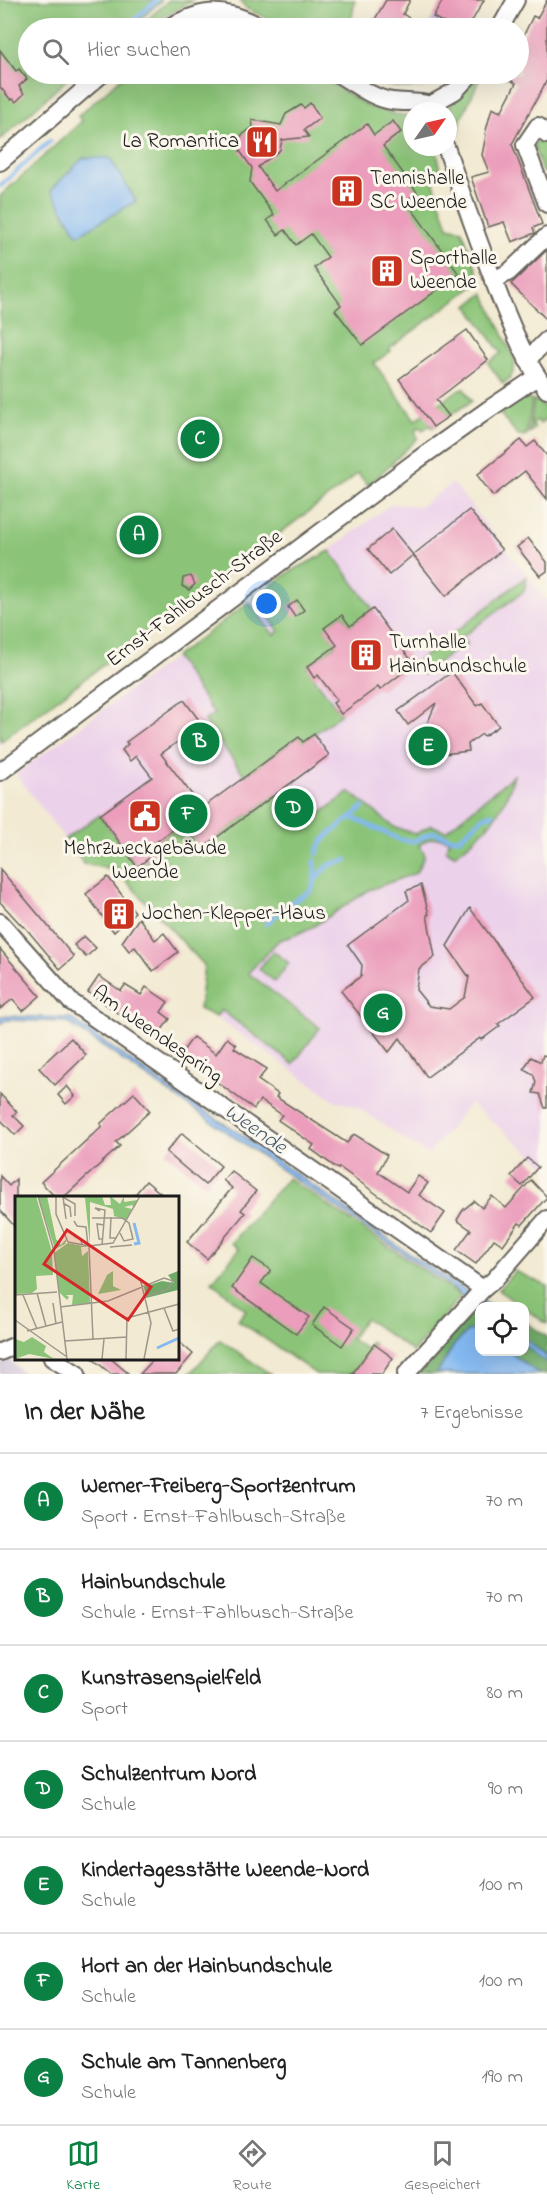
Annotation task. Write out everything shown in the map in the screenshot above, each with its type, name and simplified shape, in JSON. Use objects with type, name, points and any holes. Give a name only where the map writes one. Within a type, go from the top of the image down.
[{"type":"street","points":[[506,18],[516,0]]},
{"type":"street","points":[[189,18],[217,6],[241,18]]},
{"type":"street","points":[[0,162],[90,84]]},
{"type":"street","points":[[354,84],[374,96],[393,101],[419,102]]},
{"type":"street","points":[[439,102],[462,84]]},
{"type":"street","points":[[547,135],[538,126],[525,146],[544,185],[547,204]]},
{"type":"street","points":[[449,156],[494,280],[527,360],[542,384]]},
{"type":"street","points":[[494,280],[509,272],[547,236]]},
{"type":"street","points":[[527,360],[547,340]]},
{"type":"street","name":"Ernst-Fahlbusch-Straße","points":[[0,772],[416,461],[489,409],[542,384]]},
{"type":"street","name":"Am Weendespring","points":[[0,922],[70,1001],[481,1290]]},
{"type":"street","points":[[406,1374],[481,1290],[494,1280],[547,1219]]},
{"type":"street","points":[[0,1352],[15,1345]]},
{"type":"street","points":[[54,1359],[77,1374]]},
{"type":"shaded area","points":[[439,6],[460,18],[432,18]]},
{"type":"shaded area","points":[[453,483],[547,601],[547,1167],[470,1103],[428,1155],[356,1106],[336,1101],[216,1017],[199,1009],[204,965],[116,870],[84,864],[16,774],[290,572],[326,553],[391,504],[421,506]]},
{"type":"shaded area","points":[[8,1358],[23,1374],[0,1374],[0,1365]]},
{"type":"green space","points":[[0,0],[162,0],[141,18],[18,18],[18,84],[62,84],[0,140]]},
{"type":"green space","points":[[169,0],[193,1],[162,18],[149,18]]},
{"type":"green space","points":[[239,0],[355,0],[352,18],[266,18],[247,9]]},
{"type":"green space","points":[[115,84],[333,84],[369,107],[403,115],[403,156],[437,156],[441,169],[433,180],[448,227],[462,230],[481,281],[390,348],[391,351],[374,363],[415,420],[461,388],[472,401],[449,416],[435,421],[438,424],[432,428],[430,425],[423,430],[419,427],[415,431],[418,438],[368,486],[358,473],[0,742],[0,196],[82,121],[78,116]]},
{"type":"green space","points":[[382,84],[432,84],[406,88]]},
{"type":"green space","points":[[472,84],[477,84],[461,119],[457,134],[457,102],[454,102]]},
{"type":"green space","points":[[541,139],[547,141],[547,172],[542,172],[533,144]]},
{"type":"green space","points":[[484,293],[514,358],[513,373],[503,384],[488,363],[501,353],[468,306]]},
{"type":"green space","points":[[532,400],[526,436],[518,435],[500,414],[518,401]]},
{"type":"green space","points":[[534,400],[547,410],[547,418],[540,424],[537,420],[532,424],[535,428],[529,433]]},
{"type":"green space","points":[[330,551],[373,609],[350,626],[342,615],[325,628],[337,645],[307,667],[341,714],[303,742],[298,737],[245,776],[204,721],[214,714],[175,657],[249,602],[274,635],[279,631],[254,598],[290,572]]},
{"type":"green space","points":[[527,576],[524,591],[462,637],[467,645],[453,652],[422,675],[414,664]]},
{"type":"green space","points":[[514,775],[506,799],[494,819],[478,836],[454,855],[446,850],[449,840],[433,838],[426,840],[419,845],[425,855],[416,873],[369,890],[314,926],[279,940],[248,973],[320,1028],[293,1064],[221,1010],[216,1017],[199,1009],[204,965],[116,870],[84,864],[65,839],[100,815],[137,867],[157,852],[152,845],[189,818],[190,834],[201,849],[276,794],[302,827],[350,792],[394,827],[416,834],[431,825],[446,831]]},
{"type":"green space","points":[[273,951],[289,963],[275,982],[259,969]]},
{"type":"green space","points":[[288,1178],[461,1296],[413,1352],[365,1318],[351,1339],[366,1349],[371,1342],[374,1344],[352,1374],[316,1374],[238,1320],[246,1310],[212,1282],[239,1249],[231,1243]]},
{"type":"green space","points":[[515,1271],[547,1286],[547,1324],[529,1312],[529,1302],[515,1302],[498,1290]]},
{"type":"green space","points":[[475,1312],[475,1356],[529,1356],[529,1325],[547,1337],[547,1374],[418,1374]]},
{"type":"green space","points":[[220,1340],[270,1374],[190,1374]]},
{"type":"water","points":[[83,158],[110,158],[136,201],[78,235],[51,190]]},
{"type":"water","points":[[0,1016],[70,1018],[178,1094],[236,1131],[404,1250],[484,1302],[475,1302],[475,1307],[449,1285],[67,1022],[6,1020],[0,1024]]},
{"type":"water","points":[[469,1330],[475,1331],[475,1356],[514,1356],[539,1374],[437,1374],[454,1345]]},
{"type":"water","points":[[529,1342],[547,1357],[547,1363],[529,1348]]},
{"type":"building","points":[[386,0],[410,0],[403,14],[409,18],[376,18]]},
{"type":"building","points":[[443,0],[484,0],[474,18],[433,17]]},
{"type":"building","points":[[547,0],[547,80],[512,144],[542,224],[533,228],[535,233],[512,242],[504,222],[488,227],[471,177],[489,172],[482,155],[492,108],[501,112],[515,84],[529,84],[529,24],[533,16],[537,18]]},
{"type":"building","points":[[0,50],[16,71],[18,70],[18,84],[21,84],[19,86],[24,94],[16,102],[11,100],[0,87]]},
{"type":"building","points":[[310,103],[320,118],[304,130],[309,137],[282,140],[280,150],[258,167],[275,191],[367,124],[374,135],[393,121],[401,132],[383,146],[417,192],[406,201],[459,274],[362,345],[335,310],[341,305],[314,268],[328,257],[311,234],[296,245],[285,230],[278,235],[267,220],[274,215],[250,182],[252,168],[240,151],[241,136],[253,127],[252,120],[281,125],[286,114],[301,105],[304,108]]},
{"type":"building","points":[[547,250],[547,320],[511,284]]},
{"type":"building","points":[[467,330],[488,360],[436,400],[449,416],[433,427],[399,379]]},
{"type":"building","points":[[521,440],[527,447],[535,441],[547,456],[547,499],[525,471],[493,496],[477,475]]},
{"type":"building","points":[[469,510],[502,550],[446,596],[413,555]]},
{"type":"building","points":[[392,529],[413,555],[389,575],[368,549]]},
{"type":"building","points":[[528,538],[547,562],[547,571],[540,576],[517,547]]},
{"type":"building","points":[[191,576],[195,584],[189,590],[182,586],[183,578]]},
{"type":"building","points":[[297,600],[304,610],[295,617],[288,607]]},
{"type":"building","name":"Turnhalle Hainbundschule","points":[[373,609],[414,664],[380,690],[378,687],[341,714],[333,703],[337,700],[318,675],[314,678],[307,667],[337,645],[324,628],[342,615],[350,626]]},
{"type":"building","points":[[452,672],[477,706],[482,703],[499,726],[468,744],[469,751],[443,754],[419,743],[436,703],[408,725],[398,711]]},
{"type":"building","points":[[184,700],[202,724],[161,754],[202,808],[299,737],[303,742],[314,734],[329,755],[201,849],[182,823],[152,845],[157,852],[137,867],[100,815],[152,777],[136,756],[130,761],[122,750],[128,744],[126,742]]},
{"type":"building","points":[[0,869],[74,957],[60,969],[24,926],[0,902]]},
{"type":"building","name":"Jochen-Klepper-Haus","points":[[108,877],[135,912],[114,932],[86,894]]},
{"type":"building","points":[[421,885],[429,914],[427,915],[435,957],[419,969],[416,990],[429,1006],[449,1009],[465,997],[469,977],[447,946],[470,908],[535,997],[498,1024],[500,1026],[427,1077],[400,1038],[389,1052],[341,991],[361,976],[362,965],[348,945],[409,900],[406,891]]},
{"type":"building","points":[[139,918],[155,940],[164,933],[178,952],[153,971],[135,947],[129,951],[122,942]]},
{"type":"building","points":[[84,936],[96,948],[86,957],[74,945]]},
{"type":"building","points":[[0,949],[40,996],[23,1011],[13,999],[0,1009]]},
{"type":"building","points":[[99,976],[121,991],[125,985],[141,995],[146,987],[168,1002],[161,1012],[170,1019],[155,1039],[88,992]]},
{"type":"building","points":[[193,1037],[216,1054],[227,1038],[236,1045],[234,1048],[267,1069],[258,1080],[278,1094],[276,1097],[347,1143],[354,1134],[387,1155],[378,1172],[407,1192],[418,1176],[428,1183],[419,1195],[445,1213],[431,1233],[311,1149],[314,1145],[278,1120],[282,1115],[260,1100],[254,1109],[180,1055]]},
{"type":"building","points":[[71,1038],[86,1055],[55,1085],[39,1068]]},
{"type":"building","points":[[543,1055],[547,1056],[547,1108],[540,1094],[533,1093],[536,1082],[533,1074],[524,1069],[531,1057],[541,1062]]},
{"type":"building","points":[[67,1086],[75,1096],[66,1104],[58,1095]]},
{"type":"building","points":[[134,1093],[150,1111],[116,1142],[120,1146],[65,1196],[54,1196],[41,1182],[102,1126],[100,1124]]},
{"type":"building","points":[[0,1094],[17,1112],[13,1115],[24,1126],[15,1135],[0,1119]]},
{"type":"building","points":[[182,1133],[221,1166],[205,1185],[166,1152]]},
{"type":"building","points":[[527,1158],[538,1167],[522,1186],[511,1176]]},
{"type":"building","points":[[231,1171],[256,1191],[241,1210],[245,1213],[207,1259],[187,1242],[232,1188],[223,1180]]},
{"type":"building","points":[[0,1176],[9,1186],[16,1179],[15,1227],[0,1210]]},
{"type":"building","points":[[531,1180],[547,1197],[522,1225],[519,1223],[503,1245],[494,1239],[476,1264],[456,1250],[471,1230],[457,1220],[463,1210],[474,1201],[482,1208],[492,1196],[506,1208]]},
{"type":"building","points":[[146,1181],[164,1196],[134,1196]]},
{"type":"building","points":[[253,1258],[271,1270],[261,1283],[309,1317],[296,1334],[232,1288]]},
{"type":"building","points":[[324,1307],[354,1328],[342,1346],[312,1325]]},
{"type":"building","points":[[178,1341],[193,1354],[176,1374],[140,1374],[154,1359],[178,1359]]},
{"type":"building","points":[[374,1344],[393,1358],[382,1374],[352,1374]]},
{"type":"building","points":[[93,1359],[111,1359],[129,1374],[111,1374]]},
{"type":"waterway","points":[[136,18],[157,0]]},
{"type":"waterway","points":[[0,186],[50,141]]},
{"type":"waterway","points":[[317,854],[323,841],[363,807]]},
{"type":"waterway","points":[[353,818],[401,840],[415,841],[433,832],[451,838],[460,838],[484,816],[493,814]]},
{"type":"waterway","points":[[315,880],[329,865],[347,860]]},
{"type":"waterway","points":[[266,924],[290,903],[311,891],[315,880],[315,861]]},
{"type":"place","name":"La Romantica","points":[[262,142]]},
{"type":"place","name":"Tennishalle SC Weende","points":[[347,191]]},
{"type":"place","name":"Sporthalle Weende","points":[[387,271]]},
{"type":"place","name":"Kunstrasenspielfeld","points":[[200,439]]},
{"type":"place","name":"Werner-Freiberg-Sportzentrum","points":[[139,535]]},
{"type":"place","name":"Turnhalle Hainbundschule","points":[[366,655]]},
{"type":"place","name":"Hainbundschule","points":[[200,742]]},
{"type":"place","name":"Kindertagesstätte Weende-Nord","points":[[428,746]]},
{"type":"place","name":"Schulzentrum Nord","points":[[294,808]]},
{"type":"place","name":"Hort an der Hainbundschule","points":[[188,814]]},
{"type":"place","name":"Mehrzweckgebäude Weende","points":[[145,816]]},
{"type":"place","name":"Jochen-Klepper-Haus","points":[[119,914]]},
{"type":"place","name":"Schule am Tannenberg","points":[[383,1013]]},
{"type":"water label","name":"Weende","points":[[255,1130]]}]
